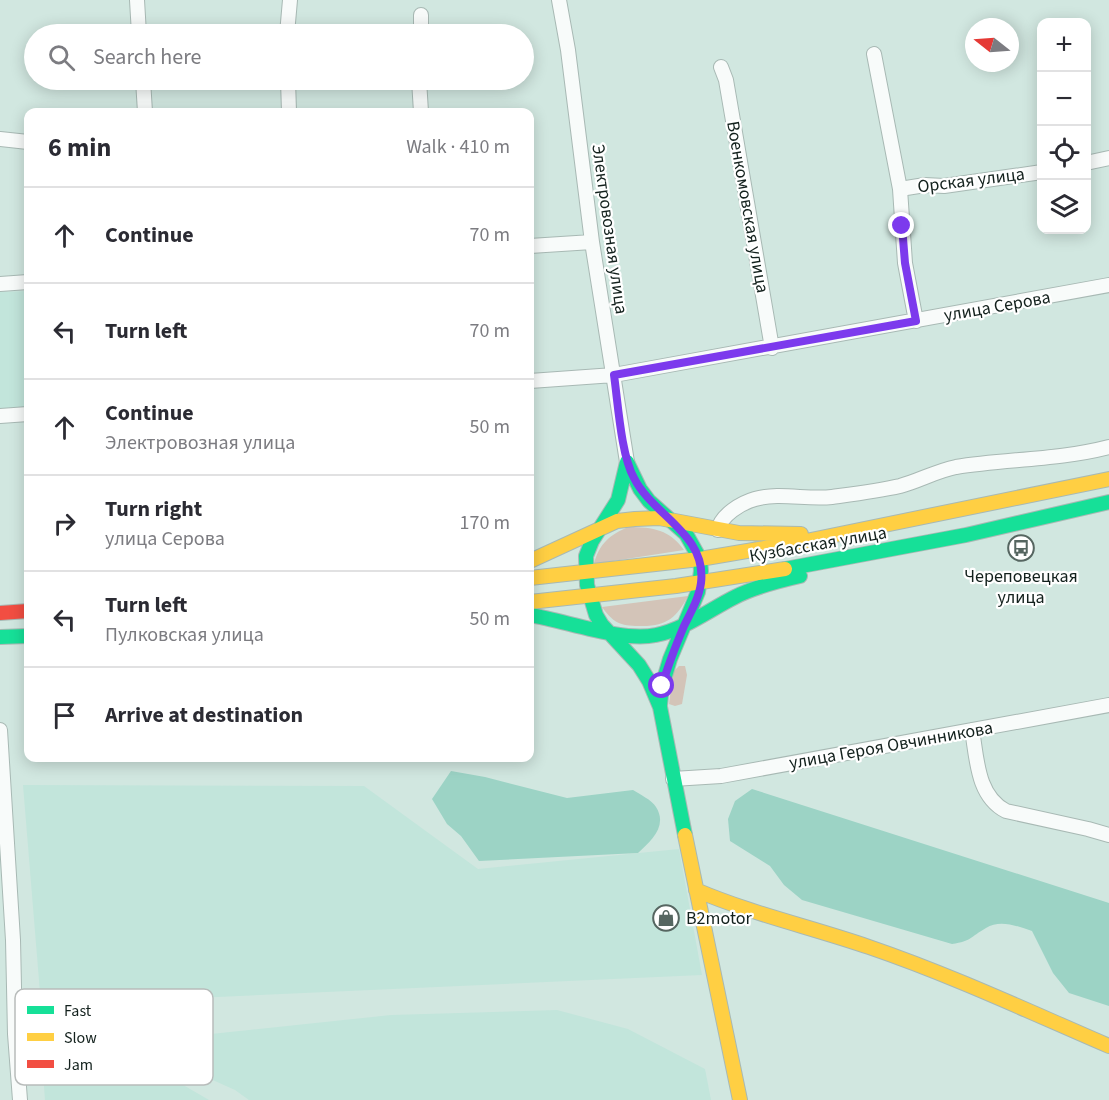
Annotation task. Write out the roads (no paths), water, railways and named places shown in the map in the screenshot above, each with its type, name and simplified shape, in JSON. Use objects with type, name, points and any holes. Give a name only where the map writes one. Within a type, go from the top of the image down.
[{"type":"street","points":[[137,0],[138,24]]},
{"type":"street","points":[[288,24],[290,0]]},
{"type":"street","name":"Электровозная улица","points":[[559,0],[568,50],[592,242],[627,462]]},
{"type":"street","points":[[421,15],[421,24]]},
{"type":"street","points":[[874,54],[900,189],[905,263],[916,321]]},
{"type":"street","name":"Военкомовская улица","points":[[721,67],[726,80],[772,348]]},
{"type":"street","points":[[143,90],[145,108]]},
{"type":"street","points":[[288,90],[289,108]]},
{"type":"street","points":[[420,90],[421,108]]},
{"type":"street","points":[[0,139],[24,142]]},
{"type":"street","points":[[1091,162],[1109,158]]},
{"type":"street","name":"Орская улица","points":[[900,189],[925,185],[944,186],[1037,173]]},
{"type":"street","points":[[534,246],[592,242]]},
{"type":"street","points":[[0,284],[24,282]]},
{"type":"street","name":"улица Серова","points":[[534,381],[614,375],[1109,285]]},
{"type":"street","points":[[0,416],[24,414]]},
{"type":"street","points":[[718,530],[719,523],[731,512],[754,500],[771,497],[829,497],[901,485],[955,467],[1072,454],[1109,447]]},
{"type":"street","points":[[627,462],[633,477],[645,495],[660,512],[686,534],[699,560],[700,583],[695,603],[670,659],[662,686],[660,708]]},
{"type":"street","points":[[627,462],[618,500],[592,541],[586,556],[585,573],[589,597],[596,615],[639,665],[649,681],[660,708],[740,1100]]},
{"type":"street","name":"Кузбасская улица","points":[[534,579],[699,560],[857,531],[1109,478]]},
{"type":"street","name":"Кузбасская улица","points":[[534,602],[700,583],[1012,526],[1109,502]]},
{"type":"street","points":[[534,559],[617,521],[635,519],[659,518],[739,533],[782,535],[857,531]]},
{"type":"street","points":[[534,616],[628,636],[656,635],[685,625],[736,596],[782,580],[818,573],[859,555]]},
{"type":"street","points":[[1,610],[24,611]]},
{"type":"street","points":[[0,637],[24,636]]},
{"type":"street","name":"улица Героя Овчинникова","points":[[673,779],[721,776],[1109,705]]},
{"type":"street","points":[[0,730],[13,940],[15,1034]]},
{"type":"street","points":[[972,730],[983,785],[988,797],[996,806],[1006,812],[1109,835]]},
{"type":"street","points":[[696,890],[718,900],[905,960],[1109,1046]]},
{"type":"street","points":[[19,1085],[20,1100]]},
{"type":"place","name":"Череповецкая улица","points":[[1021,548]]},
{"type":"place","name":"B2motor","points":[[666,918]]}]
